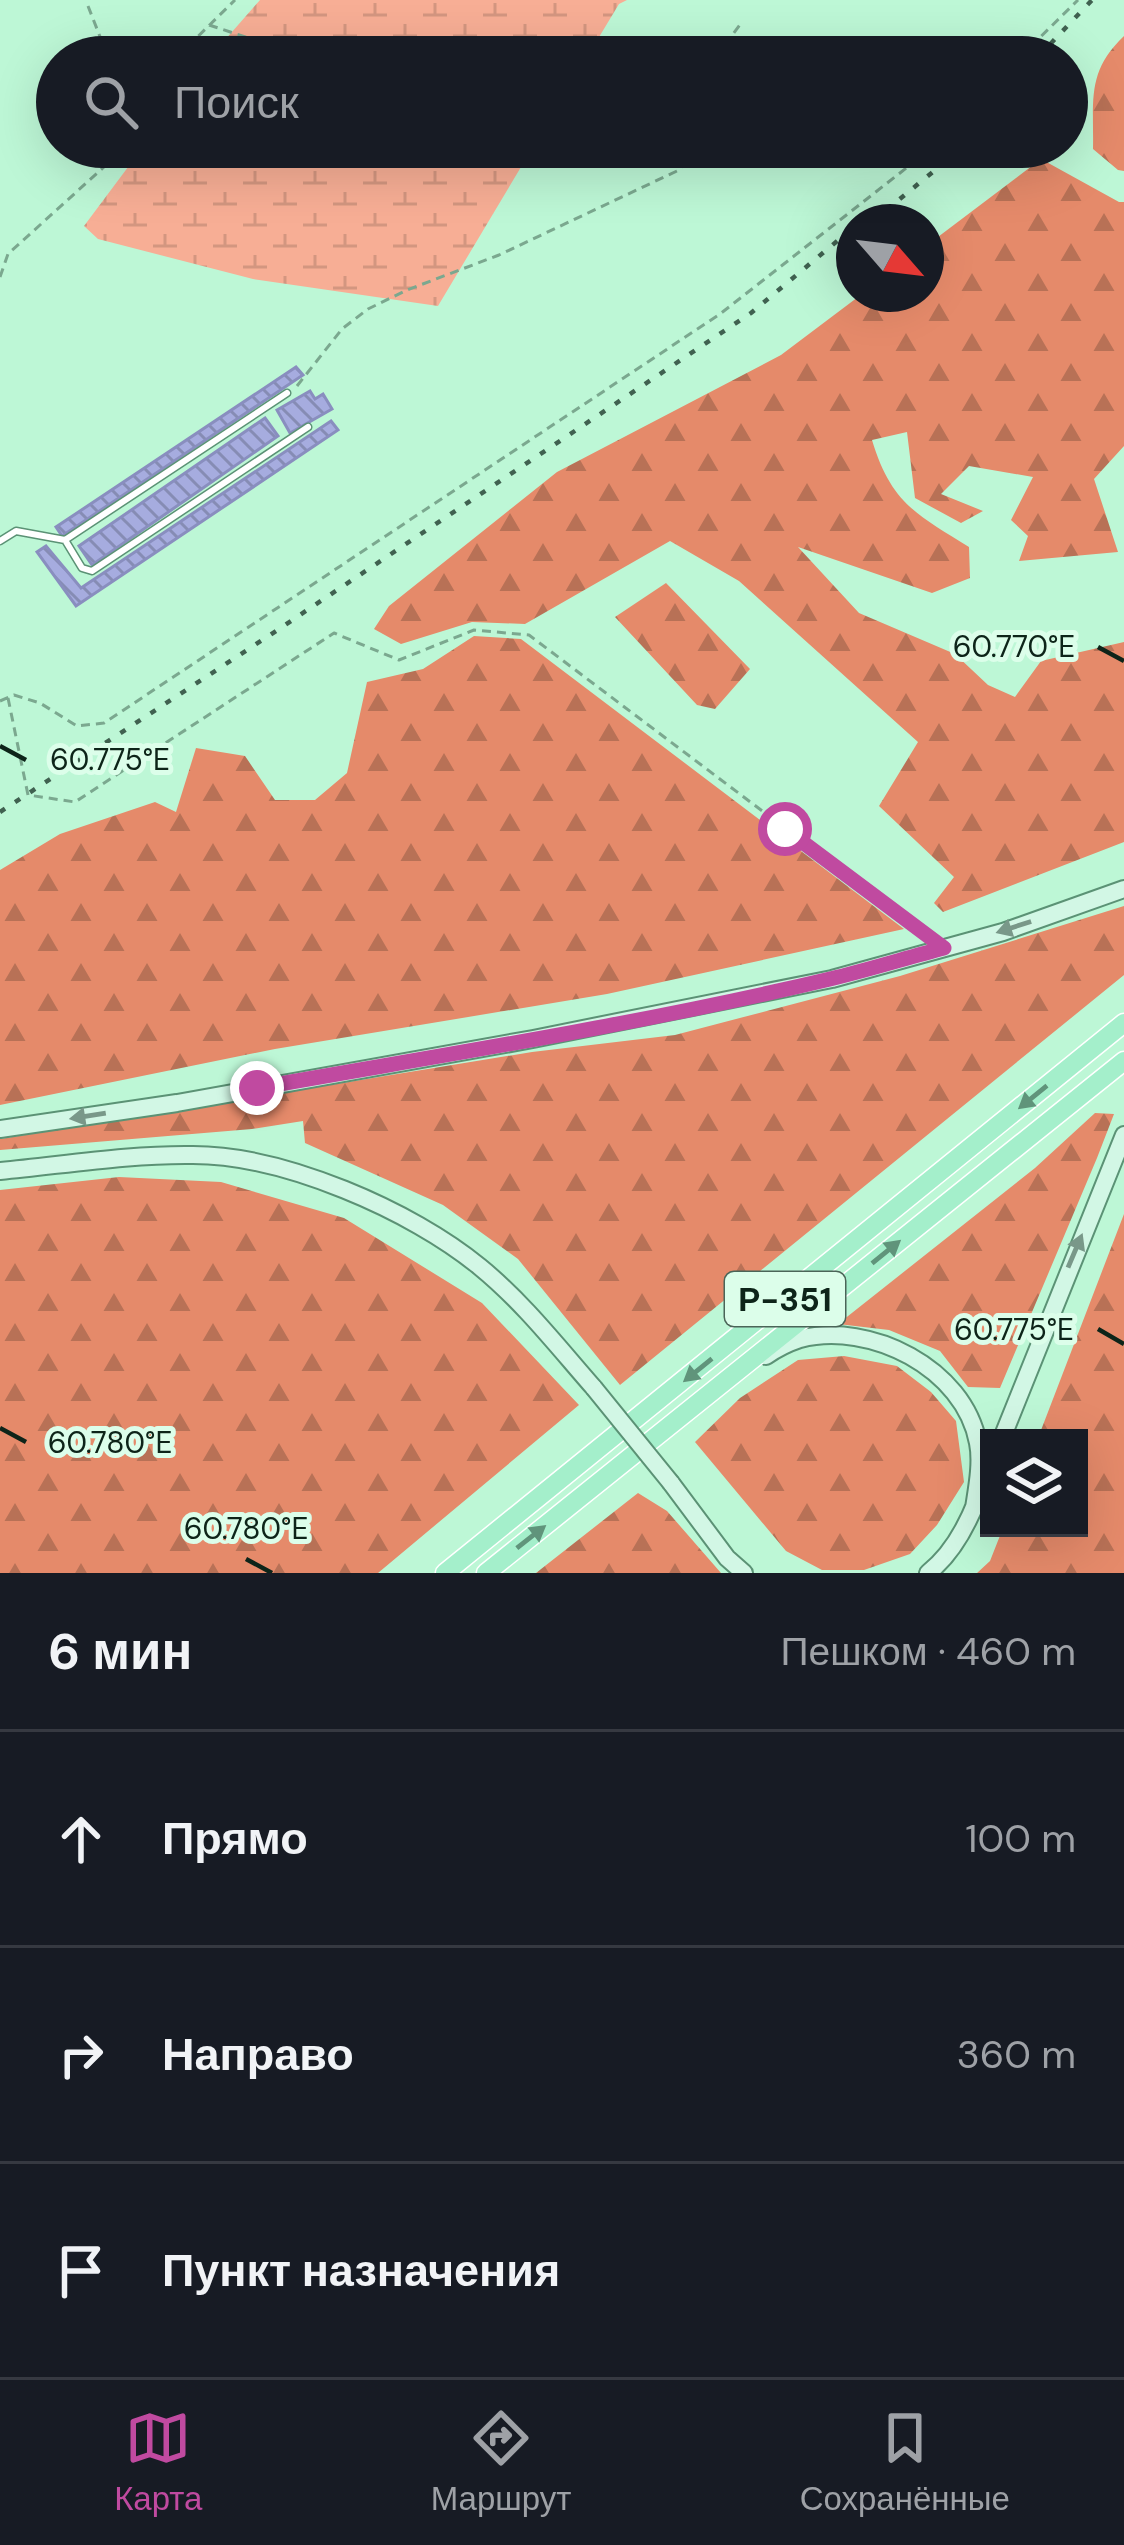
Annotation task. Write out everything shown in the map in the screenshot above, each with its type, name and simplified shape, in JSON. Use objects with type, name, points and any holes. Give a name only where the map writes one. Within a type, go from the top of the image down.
[{"type":"main road","points":[[0,1130],[533,1040],[832,979],[1003,932],[1124,889]]},
{"type":"main road","name":"Р-351","points":[[445,1573],[1124,1023]]},
{"type":"main road","name":"Р-351","points":[[487,1573],[1124,1061]]},
{"type":"main road","points":[[1005,1429],[1124,1135]]},
{"type":"main road","points":[[0,1171],[195,1154],[252,1161],[386,1209],[453,1246],[509,1293],[594,1388],[744,1573]]},
{"type":"main road","points":[[730,1378],[771,1352],[808,1338],[855,1337],[904,1354],[942,1379],[970,1418],[980,1454],[974,1508]]},
{"type":"main road","points":[[928,1573],[952,1548],[980,1493]]},
{"type":"lane","points":[[0,542],[16,531],[65,540],[286,393]]},
{"type":"lane","points":[[65,540],[82,568],[92,571],[308,428]]},
{"type":"path","points":[[198,36],[235,0]]},
{"type":"path","points":[[1041,36],[1078,0]]},
{"type":"path","points":[[88,7],[100,36]]},
{"type":"path","points":[[732,36],[742,22]]},
{"type":"path","points":[[209,25],[243,36]]},
{"type":"path","points":[[0,277],[8,254],[103,168]]},
{"type":"path","points":[[286,393],[302,383],[343,329],[368,309],[499,255],[681,168]]},
{"type":"path","points":[[0,701],[14,695],[40,703],[76,726],[104,723],[720,314],[902,168]]},
{"type":"path","points":[[8,698],[28,795],[75,802],[334,633],[400,660],[473,629],[530,635],[944,948]]},
{"type":"green space","points":[[260,0],[627,0],[619,4],[600,36],[228,36]]},
{"type":"green space","points":[[1124,36],[1124,171],[1093,149],[1093,116],[1103,62]]},
{"type":"green space","points":[[127,168],[520,168],[438,306],[253,279],[98,239],[84,226]]},
{"type":"green space","points":[[1029,168],[1057,168],[1124,202],[1124,446],[1094,479],[1118,552],[1019,561],[1028,536],[1011,520],[1033,477],[969,466],[941,494],[983,511],[961,523],[915,498],[907,432],[872,440],[879,461],[908,505],[969,547],[970,578],[932,593],[798,547],[859,613],[955,654],[988,685],[1015,697],[1041,661],[1124,642],[1124,842],[943,912],[934,903],[954,877],[879,806],[918,742],[739,581],[670,541],[525,624],[472,622],[401,644],[374,629],[389,606],[557,472],[781,355],[838,312],[944,312],[944,232]]},
{"type":"green space","points":[[666,583],[750,669],[715,709],[697,705],[615,617]]},
{"type":"green space","points":[[474,636],[521,639],[904,929],[607,994],[275,1049],[0,1105],[0,870],[60,834],[155,802],[176,812],[196,748],[245,756],[275,800],[315,800],[347,773],[367,682],[423,669]]},
{"type":"green space","points":[[1124,906],[1124,975],[620,1385],[518,1259],[443,1205],[305,1143],[303,1121],[0,1150],[0,1139],[532,1052],[675,1035],[900,976]]},
{"type":"green space","points":[[1095,1113],[1114,1114],[1000,1388],[968,1387],[940,1351],[889,1330],[838,1324],[1035,1168]]},
{"type":"green space","points":[[119,1177],[221,1182],[344,1218],[482,1303],[579,1405],[378,1573],[0,1573],[0,1190]]},
{"type":"green space","points":[[1124,1214],[1124,1573],[977,1573],[990,1561],[999,1537],[1088,1537],[1088,1429],[1041,1429]]},
{"type":"green space","points":[[844,1356],[897,1366],[931,1392],[956,1421],[964,1482],[937,1525],[910,1554],[864,1570],[822,1570],[786,1551],[695,1442],[740,1398],[798,1360]]},
{"type":"green space","points":[[638,1493],[667,1511],[721,1573],[536,1573]]},
{"type":"building","points":[[296,367],[303,375],[62,536],[56,527]]},
{"type":"building","points":[[310,391],[315,399],[323,394],[332,409],[290,433],[277,410]]},
{"type":"building","points":[[265,418],[278,436],[92,565],[79,546]]},
{"type":"building","points":[[331,421],[338,430],[76,606],[37,552],[46,546],[81,588]]},
{"type":"railway","points":[[1058,36],[1092,0]]},
{"type":"railway","points":[[894,204],[938,168]]},
{"type":"railway","points":[[0,812],[751,313],[836,242]]},
{"type":"route","points":[[257,1088],[533,1040],[832,979],[944,948],[785,829]]}]
